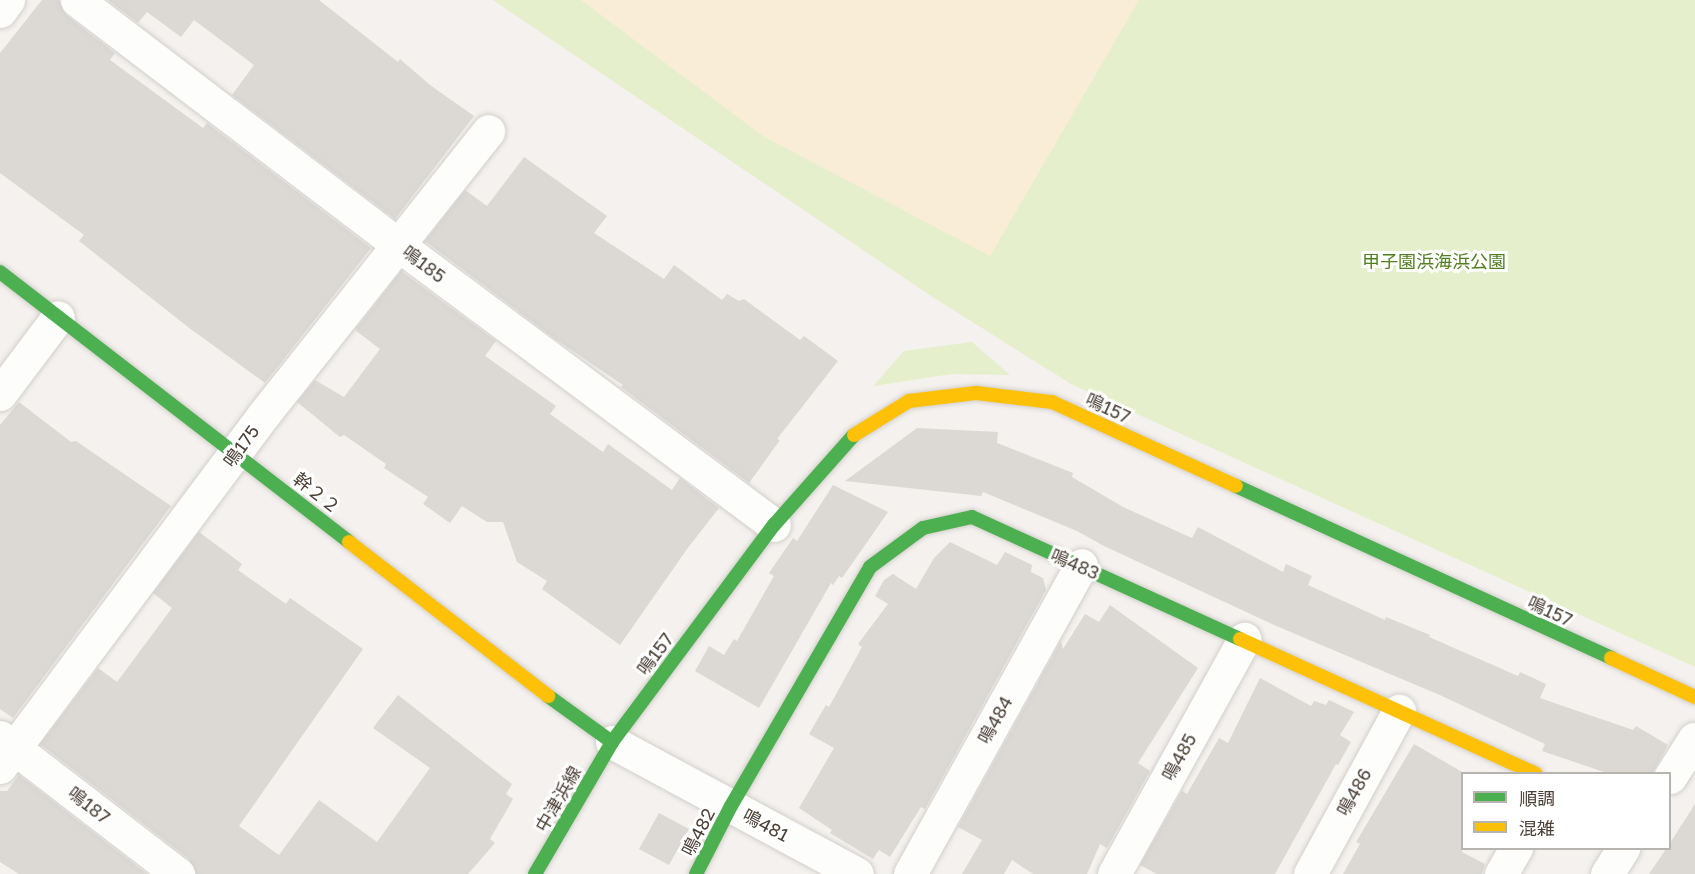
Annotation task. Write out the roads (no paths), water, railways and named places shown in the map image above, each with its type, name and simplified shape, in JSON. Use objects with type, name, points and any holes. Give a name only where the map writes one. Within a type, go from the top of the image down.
[{"type":"street","points":[[0,11],[8,0]]},
{"type":"street","name":"鳴185","points":[[77,0],[396,244],[774,525]]},
{"type":"street","name":"鳴175","points":[[5,750],[237,454],[396,244],[488,131]]},
{"type":"street","name":"幹２２","points":[[0,272],[553,700],[612,742]]},
{"type":"street","points":[[0,394],[58,317]]},
{"type":"street","name":"鳴157","points":[[612,742],[774,525],[848,439],[909,401],[976,393],[1052,402],[1695,697]]},
{"type":"street","name":"鳴483","points":[[731,806],[870,567],[923,528],[972,517],[1532,772]]},
{"type":"street","name":"鳴484","points":[[910,874],[1081,566]]},
{"type":"street","name":"鳴485","points":[[1114,874],[1244,639]]},
{"type":"street","name":"鳴486","points":[[1310,874],[1399,711]]},
{"type":"street","points":[[1671,775],[1694,739]]},
{"type":"street","name":"鳴481","points":[[612,742],[857,874]]},
{"type":"street","name":"中津浜線","points":[[535,874],[612,742]]},
{"type":"street","name":"鳴187","points":[[5,750],[178,874]]},
{"type":"street","name":"鳴482","points":[[696,874],[731,806]]},
{"type":"street","points":[[1501,874],[1515,850]]},
{"type":"street","points":[[1607,874],[1622,850]]},
{"type":"park label","name":"甲子園浜海浜公園","points":[[1434,261]]}]
